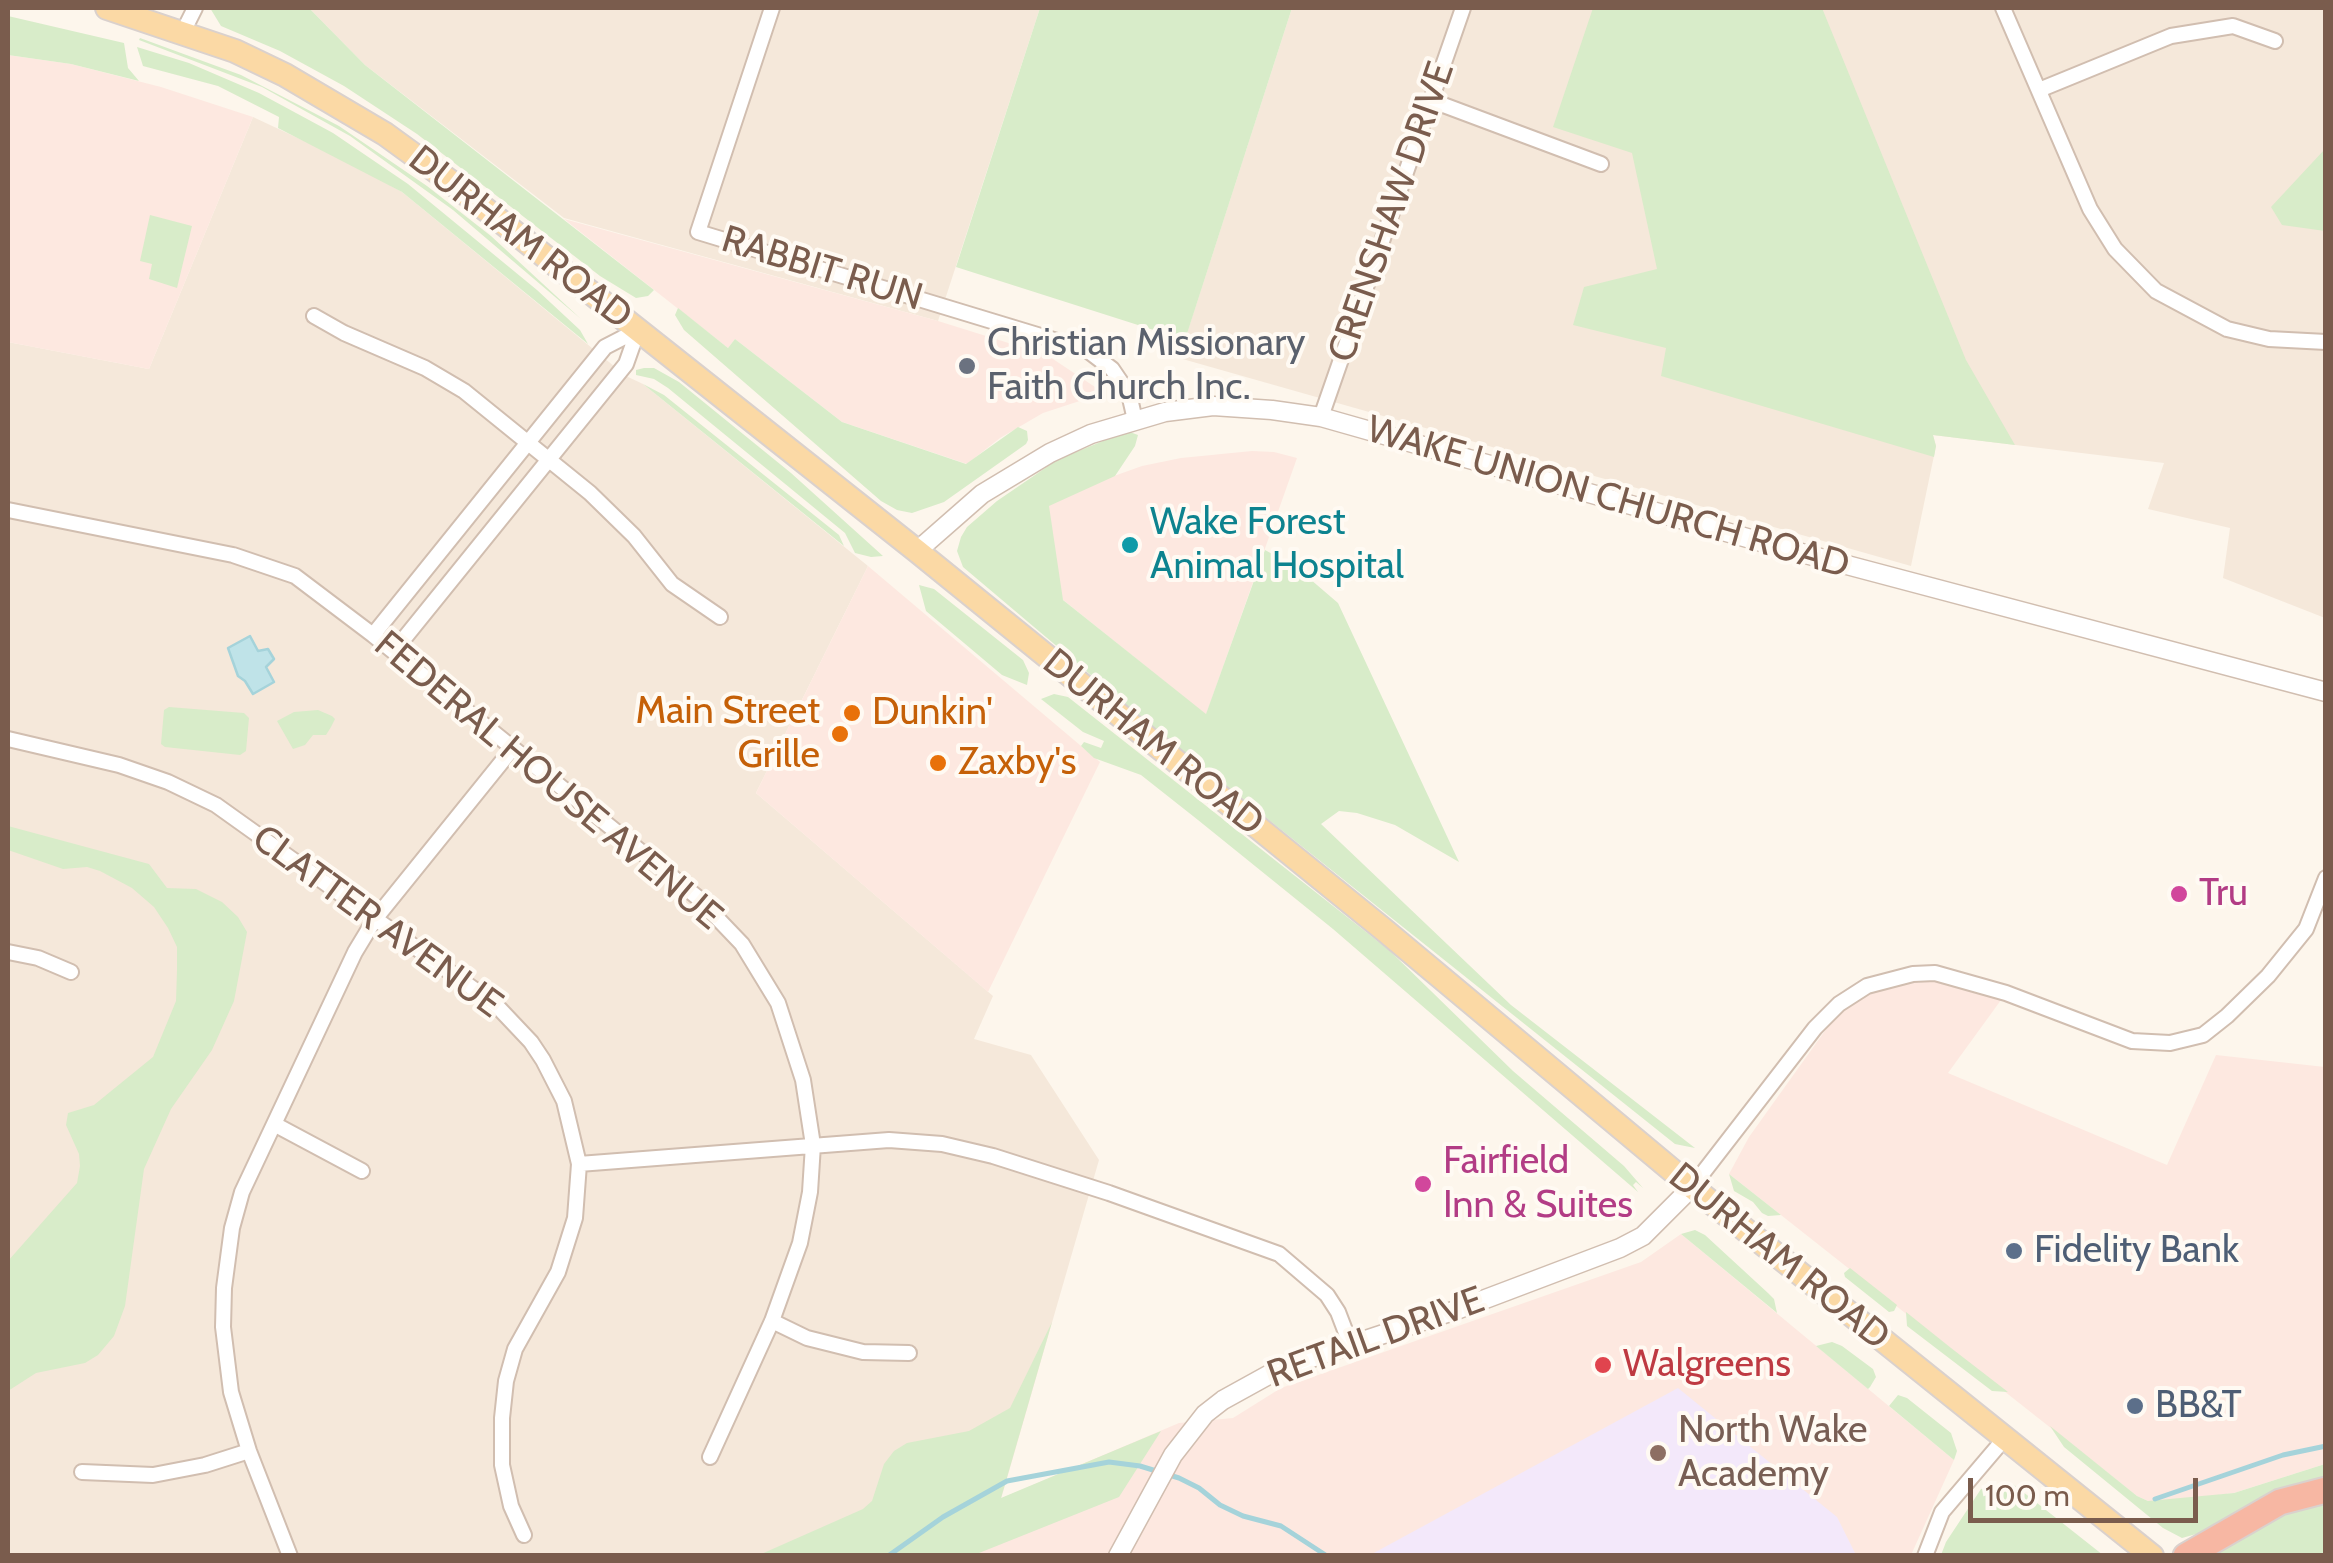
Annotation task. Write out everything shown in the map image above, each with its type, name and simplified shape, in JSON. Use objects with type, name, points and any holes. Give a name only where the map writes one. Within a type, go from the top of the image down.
[{"type":"highway","points":[[2186,1556],[2280,1502],[2326,1490]]},
{"type":"main road","name":"DURHAM ROAD","points":[[107,8],[235,51],[285,75],[385,134],[451,182],[917,551],[1407,949],[1692,1188],[2152,1556]]},
{"type":"street","points":[[183,32],[195,8]]},
{"type":"street","name":"RABBIT RUN","points":[[772,8],[698,232],[1087,350],[1112,369],[1128,394],[1134,420]]},
{"type":"street","name":"CRENSHAW DRIVE","points":[[1321,417],[1463,8]]},
{"type":"street","points":[[2003,8],[2090,209],[2115,249],[2156,292],[2227,329],[2270,339],[2326,342]]},
{"type":"street","points":[[2039,90],[2171,36],[2232,26],[2275,41]]},
{"type":"street","points":[[1430,100],[1601,164]]},
{"type":"street","points":[[314,316],[464,390],[590,493],[634,536],[672,584],[720,617]]},
{"type":"street","points":[[373,635],[605,346],[638,330]]},
{"type":"street","points":[[394,652],[626,364],[638,330]]},
{"type":"street","name":"WAKE UNION CHURCH ROAD","points":[[917,551],[957,514],[1012,475],[1091,434],[1134,420],[1213,406],[1272,410],[1321,417],[1779,547],[2326,692]]},
{"type":"street","name":"FEDERAL HOUSE AVENUE","points":[[8,510],[233,555],[295,576],[697,898],[742,944],[778,1003],[803,1080],[813,1145],[810,1192],[800,1243],[772,1321],[710,1457]]},
{"type":"street","name":"CLATTER AVENUE","points":[[8,739],[120,765],[192,793],[250,828],[496,1005],[531,1042],[564,1101],[578,1164],[575,1218],[558,1272],[515,1349],[506,1382],[502,1465],[511,1506],[524,1536]]},
{"type":"street","points":[[290,1556],[250,1451],[226,1360],[224,1288],[232,1228],[242,1192],[354,952],[375,919],[513,748]]},
{"type":"street","points":[[1692,1188],[1816,1028],[1866,986],[1913,974],[1935,973],[2006,993],[2132,1041],[2170,1042],[2203,1034],[2268,976],[2306,929],[2326,878]]},
{"type":"street","points":[[8,952],[38,958],[71,972]]},
{"type":"street","points":[[274,1124],[362,1171]]},
{"type":"street","points":[[578,1164],[889,1140],[942,1144],[992,1156],[1279,1254],[1327,1295],[1351,1346]]},
{"type":"street","name":"RETAIL DRIVE","points":[[1118,1556],[1173,1455],[1206,1414],[1250,1383],[1281,1368],[1620,1248],[1653,1228],[1692,1188]]},
{"type":"street","points":[[772,1321],[807,1338],[863,1352],[909,1353]]},
{"type":"street","points":[[1925,1556],[1942,1512],[2005,1438]]},
{"type":"street","points":[[82,1472],[153,1475],[250,1451]]},
{"type":"shaded area","points":[[309,8],[1040,8],[938,321],[564,218],[365,65]]},
{"type":"shaded area","points":[[1292,8],[2325,8],[2325,618],[2223,578],[2230,528],[2148,509],[2164,463],[1933,435],[1936,446],[1911,566],[1179,358]]},
{"type":"shaded area","points":[[8,55],[71,64],[161,87],[253,117],[149,369],[8,342]]},
{"type":"shaded area","points":[[253,117],[402,192],[626,376],[643,384],[868,566],[756,793],[993,996],[974,1039],[1031,1055],[1099,1160],[1001,1499],[865,1555],[8,1555],[8,342],[149,369]]},
{"type":"shaded area","points":[[564,219],[938,321],[1047,355],[1104,393],[1043,413],[1000,438],[967,464],[842,422],[735,339],[728,348]]},
{"type":"shaded area","points":[[1252,451],[1297,458],[1206,715],[1062,599],[1048,505],[1142,466]]},
{"type":"shaded area","points":[[868,566],[1100,762],[988,992],[756,793]]},
{"type":"shaded area","points":[[1938,981],[2001,1000],[1948,1073],[2167,1165],[2216,1055],[2325,1067],[2325,1464],[2234,1493],[2173,1501],[2148,1501],[2137,1496],[1729,1174],[1749,1137],[1832,1021],[1849,1004],[1889,985]]},
{"type":"shaded area","points":[[1681,1234],[1954,1460],[1911,1555],[865,1556],[1179,1423],[1233,1418],[1281,1388],[1641,1262]]},
{"type":"shaded area","name":"North Wake Academy","points":[[1678,1388],[1837,1517],[1856,1555],[1370,1555]]},
{"type":"green space","points":[[210,8],[309,8],[365,65],[654,290],[648,296],[636,298],[600,276],[417,134],[344,86],[280,51],[221,26]]},
{"type":"green space","points":[[1040,8],[1292,8],[1185,340],[956,267]]},
{"type":"green space","points":[[1593,8],[1822,8],[1966,360],[2015,445],[1933,435],[1934,457],[1661,376],[1666,348],[1573,325],[1584,287],[1657,269],[1632,153],[1553,127]]},
{"type":"green space","points":[[8,16],[124,43],[128,68],[139,81],[71,64],[8,55]]},
{"type":"green space","points":[[140,38],[241,75],[339,126],[491,236],[581,319],[453,210],[350,136],[262,87]]},
{"type":"green space","points":[[137,47],[189,63],[259,93],[333,133],[408,184],[537,290],[580,330],[588,344],[402,192],[278,128],[279,117],[218,86],[143,66]]},
{"type":"green space","points":[[2325,149],[2325,231],[2282,225],[2271,207]]},
{"type":"green space","points":[[150,215],[192,226],[177,288],[149,279],[152,264],[140,261]]},
{"type":"green space","points":[[678,308],[728,348],[735,339],[842,422],[966,464],[1018,427],[1027,431],[1028,440],[944,502],[912,513],[897,510],[881,501],[684,330],[675,315]]},
{"type":"green space","points":[[654,368],[679,382],[791,473],[883,556],[855,553],[845,533],[668,388],[654,379],[636,375],[636,370]]},
{"type":"green space","points":[[643,384],[664,395],[839,535],[844,546]]},
{"type":"green space","points":[[1127,431],[1138,435],[1115,476],[1049,506],[1063,600],[1206,714],[1265,550],[1296,567],[1338,603],[1459,862],[1395,825],[1357,813],[1339,811],[1321,824],[1511,1005],[1695,1148],[1675,1144],[1156,730],[963,567],[957,551],[961,537],[997,501],[1057,460]]},
{"type":"green space","points":[[919,585],[934,589],[1023,660],[1029,673],[1027,685],[1002,675],[926,611]]},
{"type":"green space","points":[[1054,694],[1068,697],[1389,950],[1513,1071],[1624,1166],[1643,1188],[1636,1182],[1633,1185],[1638,1192],[1333,929],[1141,775],[1094,758],[1081,746],[1084,742],[1101,748],[1104,741],[1083,732],[1041,699]]},
{"type":"green space","points":[[169,707],[244,713],[249,718],[246,751],[240,755],[165,747],[161,744],[164,710]]},
{"type":"green space","points":[[318,710],[335,719],[326,735],[313,735],[305,745],[293,749],[277,721],[294,712]]},
{"type":"green space","points":[[8,826],[149,864],[167,888],[196,889],[222,902],[247,932],[234,1001],[212,1050],[171,1109],[144,1169],[125,1306],[114,1336],[98,1355],[85,1363],[36,1373],[8,1391],[8,1261],[77,1183],[79,1154],[66,1125],[68,1113],[94,1105],[153,1057],[176,1001],[177,947],[154,907],[132,888],[87,867],[63,869],[8,850]]},
{"type":"green space","points":[[1729,1174],[1781,1215],[1762,1213],[1753,1202],[1734,1191]]},
{"type":"green space","points":[[1695,1230],[1774,1299],[1777,1313],[1681,1234]]},
{"type":"green space","points":[[1850,1268],[1897,1305],[1894,1311],[1889,1312],[1845,1277]]},
{"type":"green space","points":[[1906,1312],[2008,1392],[1992,1391],[1907,1326]]},
{"type":"green space","points":[[1052,1322],[1001,1498],[1161,1431],[1119,1497],[974,1555],[759,1555],[863,1509],[872,1501],[884,1464],[907,1443],[969,1431],[1010,1408]]},
{"type":"green space","points":[[1832,1342],[1873,1369],[1876,1377],[1868,1389],[1816,1346]]},
{"type":"green space","points":[[1898,1395],[1951,1433],[1957,1451],[1954,1460],[1889,1406]]},
{"type":"green space","points":[[2050,1426],[2148,1501],[2234,1493],[2325,1464],[2325,1482],[2182,1538],[2163,1528],[2064,1447]]},
{"type":"green space","points":[[2013,1484],[2103,1555],[1941,1555],[1981,1489]]},
{"type":"green space","points":[[2325,1496],[2325,1555],[2211,1556],[2265,1520]]},
{"type":"water","points":[[250,636],[258,651],[268,649],[274,659],[266,667],[274,682],[253,694],[238,676],[228,648]]},
{"type":"waterway","points":[[2155,1499],[2283,1455],[2326,1446]]},
{"type":"waterway","points":[[888,1556],[943,1517],[1007,1481],[1109,1462],[1140,1466],[1179,1478],[1243,1516],[1281,1526],[1327,1556]]},
{"type":"place","name":"Christian Missionary Faith Church Inc.","points":[[967,366]]},
{"type":"place","name":"Wake Forest Animal Hospital","points":[[1130,545]]},
{"type":"place","name":"Dunkin'","points":[[852,713]]},
{"type":"place","name":"Main Street Grille","points":[[840,734]]},
{"type":"place","name":"Zaxby's","points":[[938,763]]},
{"type":"place","name":"Tru","points":[[2179,894]]},
{"type":"place","name":"Fairfield Inn & Suites","points":[[1423,1184]]},
{"type":"place","name":"Fidelity Bank","points":[[2014,1251]]},
{"type":"place","name":"Walgreens","points":[[1603,1365]]},
{"type":"place","name":"BB&T","points":[[2135,1406]]},
{"type":"place","name":"North Wake Academy","points":[[1658,1453]]}]
